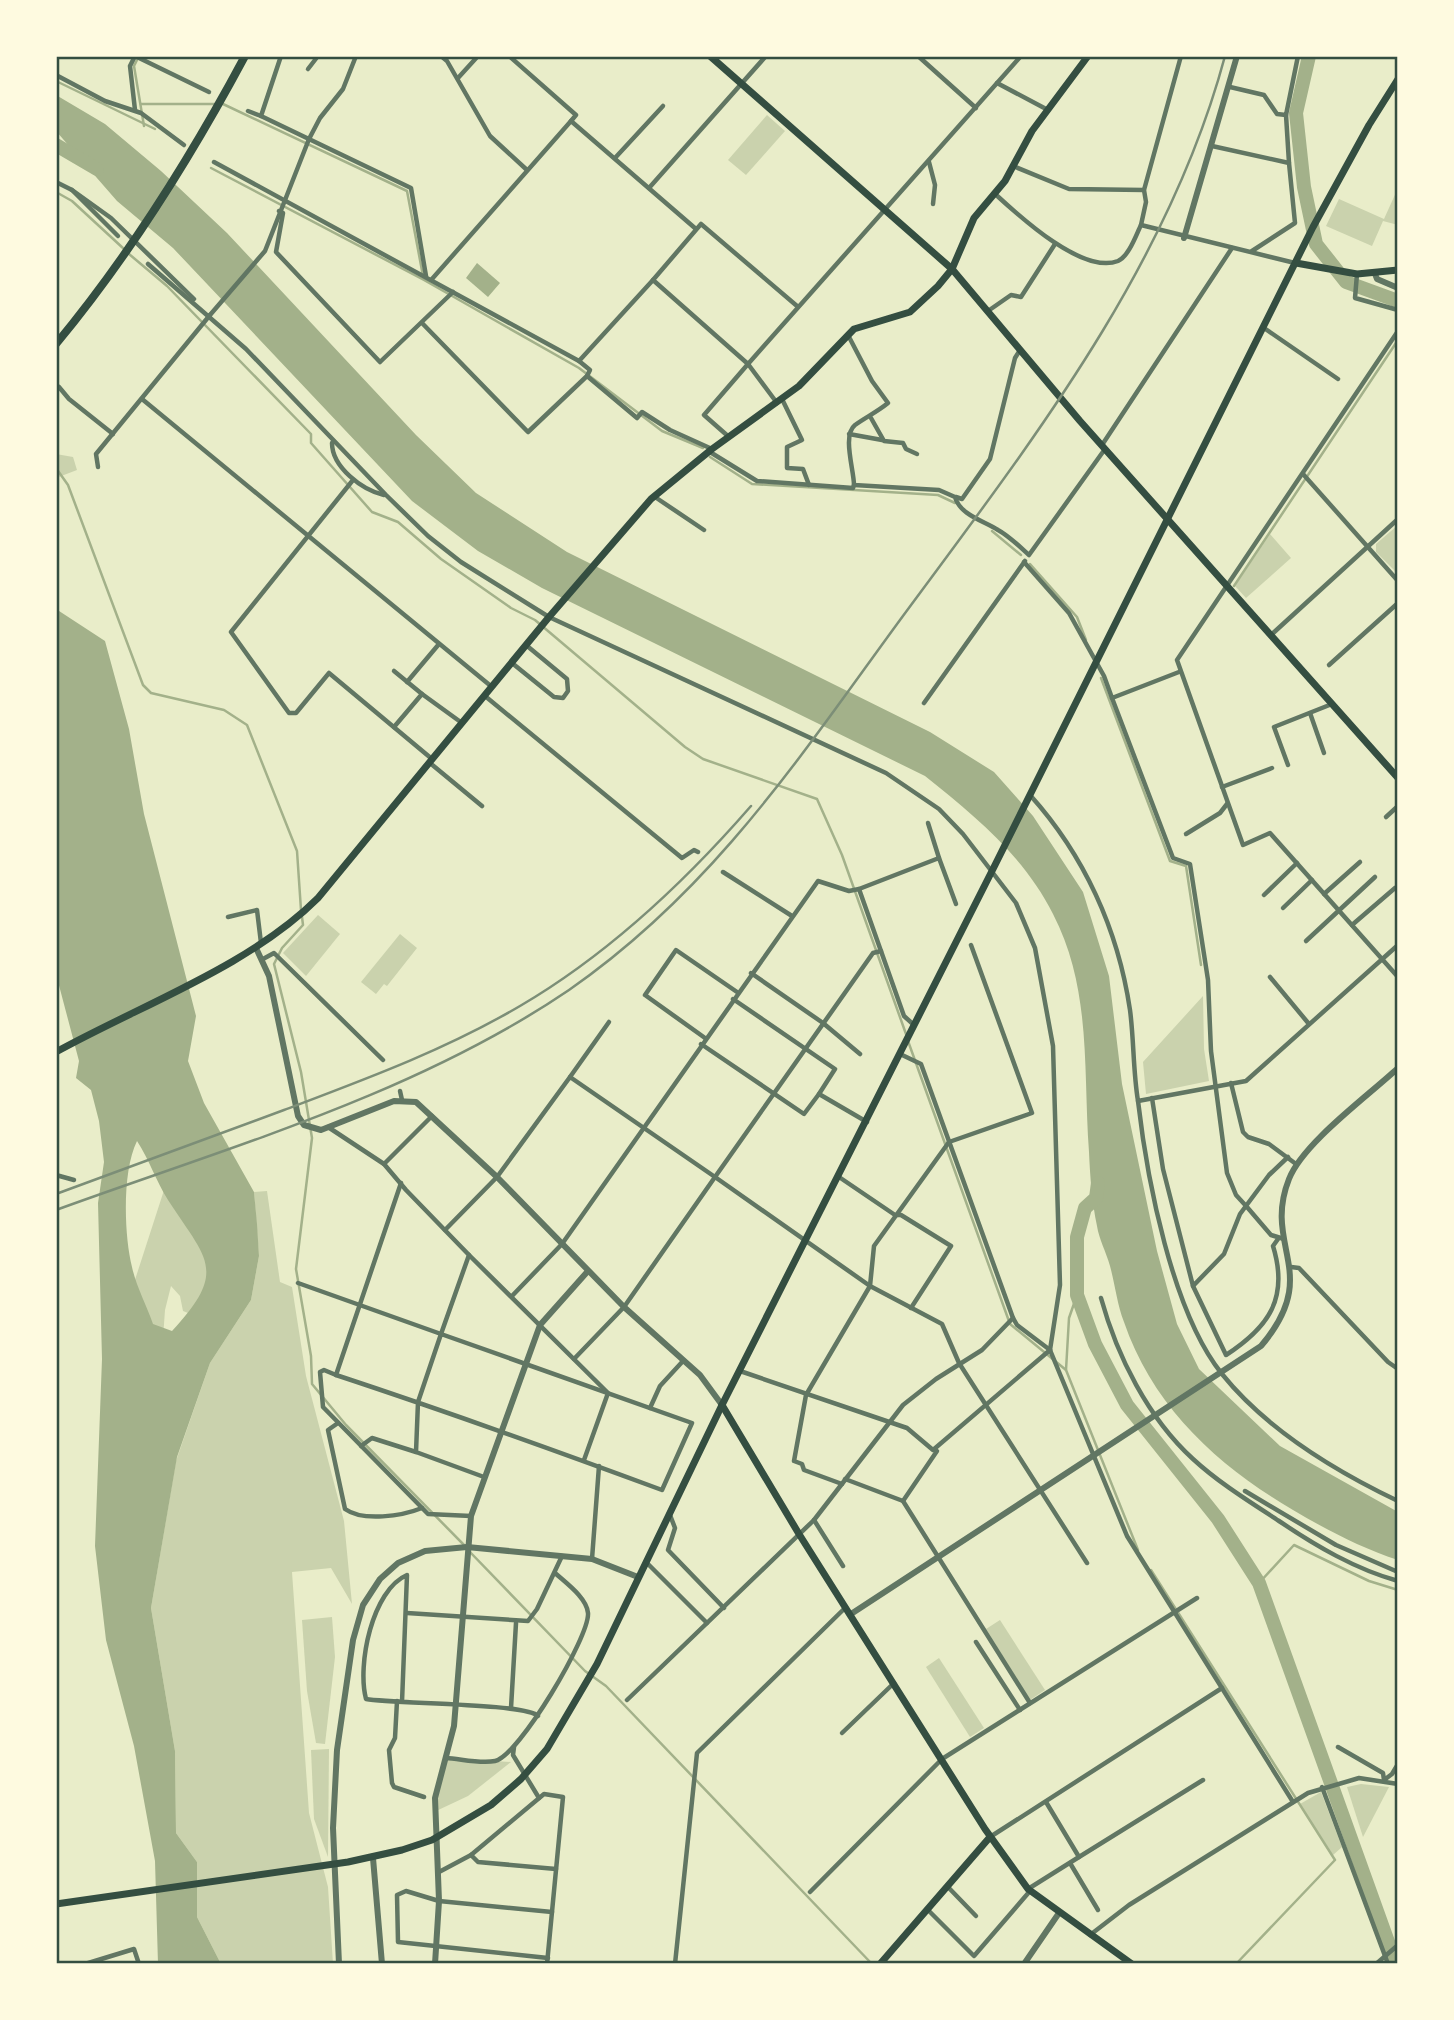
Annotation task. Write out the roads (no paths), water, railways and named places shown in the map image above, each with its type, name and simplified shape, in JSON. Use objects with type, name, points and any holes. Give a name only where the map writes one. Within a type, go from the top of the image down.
[{"type":"highway","points":[[56,344],[135,237],[197,141],[245,56]]},
{"type":"main road","points":[[710,56],[952,269],[1104,447],[1398,778]]},
{"type":"main road","points":[[56,1052],[259,946],[293,923],[318,898],[549,617],[654,497],[711,450],[779,401],[818,367],[847,335],[862,325],[910,312],[952,269],[974,218],[1088,56]]},
{"type":"main road","points":[[56,1903],[373,1858],[432,1840],[460,1825],[491,1805],[529,1772],[567,1720],[586,1686],[722,1405],[867,1122],[1339,177],[1398,79]]},
{"type":"main road","points":[[1296,263],[1357,274],[1398,270]]},
{"type":"main road","points":[[722,1405],[799,1534],[990,1836],[1029,1890],[1089,1936],[1132,1964]]},
{"type":"main road","points":[[880,1964],[990,1836]]},
{"type":"street","points":[[261,116],[281,56]]},
{"type":"street","points":[[308,69],[317,56]]},
{"type":"street","points":[[98,467],[96,454],[262,256],[283,198],[309,139],[320,118],[343,89],[356,56]]},
{"type":"street","points":[[441,56],[458,78],[490,136],[527,170]]},
{"type":"street","points":[[458,78],[478,56]]},
{"type":"street","points":[[432,279],[576,115],[509,56]]},
{"type":"street","points":[[649,188],[766,56]]},
{"type":"street","points":[[918,56],[976,108]]},
{"type":"street","points":[[729,437],[704,415],[797,306],[885,211],[1021,56]]},
{"type":"street","points":[[994,193],[1055,244],[1102,261],[1116,262],[1124,257],[1141,225],[1146,202],[1144,190],[1181,56]]},
{"type":"street","points":[[1184,238],[1237,56]]},
{"type":"street","points":[[1251,251],[1295,223],[1286,115],[1298,56]]},
{"type":"street","points":[[135,110],[130,66],[134,57],[209,92]]},
{"type":"street","points":[[56,75],[105,101],[135,110],[184,145]]},
{"type":"street","points":[[997,83],[1048,110]]},
{"type":"street","points":[[1230,87],[1264,95],[1277,114],[1286,115]]},
{"type":"street","points":[[615,159],[663,106]]},
{"type":"street","points":[[248,111],[411,188],[426,276]]},
{"type":"street","points":[[571,121],[696,229]]},
{"type":"street","points":[[1212,146],[1289,163]]},
{"type":"street","points":[[929,161],[935,185],[933,204]]},
{"type":"street","points":[[214,162],[432,279],[579,361],[590,370],[587,376],[528,432],[422,323]]},
{"type":"street","points":[[1013,166],[1069,189],[1117,187],[1144,190]]},
{"type":"street","points":[[56,183],[72,190],[135,237],[332,442],[428,536],[461,562],[549,617],[886,773],[939,809],[994,868],[1016,902],[1035,948],[1053,1046],[1060,1285],[1050,1350],[937,1450],[903,1501]]},
{"type":"street","points":[[72,190],[118,236]]},
{"type":"street","points":[[279,211],[284,212],[276,252],[380,362],[453,292]]},
{"type":"street","points":[[579,361],[701,224],[782,297],[797,306]]},
{"type":"street","points":[[1141,225],[1184,238],[1296,263]]},
{"type":"street","points":[[988,311],[1011,295],[1021,297],[1055,244]]},
{"type":"street","points":[[924,703],[1104,447],[1232,248]]},
{"type":"street","points":[[148,264],[210,315]]},
{"type":"street","points":[[1357,274],[1355,298],[1398,310]]},
{"type":"street","points":[[1375,274],[1377,279],[1398,288]]},
{"type":"street","points":[[653,280],[748,364],[779,401],[802,440],[787,447],[787,468],[803,469],[810,485]]},
{"type":"street","points":[[1264,328],[1338,379]]},
{"type":"street","points":[[1398,331],[1228,588],[1177,660],[1179,672],[1243,845],[1270,832],[1398,977]]},
{"type":"street","points":[[847,335],[872,381],[888,403],[871,418],[854,426],[849,434],[854,485]]},
{"type":"street","points":[[587,376],[637,418],[642,412],[670,430],[711,450],[757,481],[853,488],[854,485],[939,490],[962,499],[990,459],[1015,358],[1020,350]]},
{"type":"street","points":[[60,387],[69,400],[113,434]]},
{"type":"street","points":[[142,399],[492,687]]},
{"type":"street","points":[[871,418],[884,441]]},
{"type":"street","points":[[849,434],[903,443],[906,449],[917,454]]},
{"type":"street","points":[[332,442],[338,460],[353,480],[386,495]]},
{"type":"street","points":[[1303,474],[1398,581]]},
{"type":"street","points":[[353,480],[230,632],[289,713],[296,713],[329,673],[482,806]]},
{"type":"street","points":[[654,497],[704,530]]},
{"type":"street","points":[[956,497],[957,504],[983,524],[1004,534],[1028,555]]},
{"type":"street","points":[[1271,635],[1398,519]]},
{"type":"street","points":[[1024,562],[1069,613],[1104,676],[1173,858],[1190,864],[1208,980],[1215,1085],[1227,1173],[1236,1195],[1281,1239]]},
{"type":"street","points":[[1329,665],[1398,603]]},
{"type":"street","points":[[407,682],[439,644]]},
{"type":"street","points":[[512,663],[554,697],[563,698],[569,691],[568,679],[526,645]]},
{"type":"street","points":[[394,671],[462,723]]},
{"type":"street","points":[[1112,698],[1179,672]]},
{"type":"street","points":[[394,727],[422,694]]},
{"type":"street","points":[[485,696],[681,858],[694,850],[698,852]]},
{"type":"street","points":[[1288,765],[1274,727],[1333,704]]},
{"type":"street","points":[[1310,713],[1324,752]]},
{"type":"street","points":[[1222,787],[1272,768]]},
{"type":"street","points":[[1029,797],[1053,820],[1079,860],[1108,925],[1121,964],[1129,1009],[1143,1141],[1178,1287],[1196,1333],[1218,1375],[1288,1437],[1398,1501]]},
{"type":"street","points":[[1186,834],[1220,813],[1228,803]]},
{"type":"street","points":[[1386,817],[1398,806]]},
{"type":"street","points":[[928,823],[956,904]]},
{"type":"street","points":[[512,1296],[562,1244],[737,992],[818,881],[849,891],[939,858]]},
{"type":"street","points":[[1324,894],[1360,862]]},
{"type":"street","points":[[1264,895],[1297,863]]},
{"type":"street","points":[[723,872],[792,916]]},
{"type":"street","points":[[1306,941],[1375,877]]},
{"type":"street","points":[[1283,908],[1312,880]]},
{"type":"street","points":[[1352,925],[1395,888]]},
{"type":"street","points":[[859,889],[904,1016],[914,1025]]},
{"type":"street","points":[[228,917],[257,910],[259,946],[298,1116],[304,1125],[313,1129],[328,1126],[402,1100],[416,1102],[497,1177],[624,1307],[706,1382],[722,1405]]},
{"type":"street","points":[[971,945],[1032,1113],[949,1142],[895,1215],[874,1246],[870,1286],[806,1395],[794,1461],[802,1464],[804,1470],[903,1501],[1030,1703]]},
{"type":"street","points":[[1138,1101],[1246,1081],[1398,945]]},
{"type":"street","points":[[705,1038],[645,995],[676,950],[737,992]]},
{"type":"street","points":[[574,1359],[624,1307],[873,953],[881,951]]},
{"type":"street","points":[[263,959],[274,953],[383,1060]]},
{"type":"street","points":[[751,973],[823,1023],[860,1054]]},
{"type":"street","points":[[1270,977],[1309,1024]]},
{"type":"street","points":[[701,1044],[804,1114],[819,1094],[835,1069],[733,999]]},
{"type":"street","points":[[445,1230],[497,1177],[609,1022]]},
{"type":"street","points":[[900,1054],[921,1063],[1013,1318],[1017,1325],[1050,1350],[1127,1536],[1293,1802]]},
{"type":"street","points":[[852,1614],[1261,1346],[1278,1327],[1289,1296],[1291,1267],[1281,1239],[1282,1202],[1296,1164],[1398,1068]]},
{"type":"street","points":[[570,1077],[870,1286],[942,1324],[959,1363],[1087,1563]]},
{"type":"street","points":[[1231,1083],[1242,1132],[1296,1164]]},
{"type":"street","points":[[400,1091],[402,1100]]},
{"type":"street","points":[[819,1094],[867,1122]]},
{"type":"street","points":[[1152,1098],[1163,1169],[1193,1286],[1226,1355],[1264,1324],[1272,1310],[1278,1292],[1278,1263],[1273,1246],[1281,1239]]},
{"type":"street","points":[[384,1164],[432,1116]]},
{"type":"street","points":[[328,1126],[384,1164],[402,1182],[405,1190],[608,1393]]},
{"type":"street","points":[[1193,1286],[1224,1254],[1240,1213],[1247,1208],[1262,1182],[1287,1157]]},
{"type":"street","points":[[56,1175],[74,1180]]},
{"type":"street","points":[[839,1177],[895,1215],[901,1214],[951,1245],[911,1308]]},
{"type":"street","points":[[335,1375],[402,1182]]},
{"type":"street","points":[[416,1452],[418,1402],[469,1255]]},
{"type":"street","points":[[1291,1267],[1299,1268],[1352,1326],[1398,1369]]},
{"type":"street","points":[[435,1964],[439,1872],[435,1798],[454,1726],[471,1516],[524,1363],[540,1325],[588,1271]]},
{"type":"street","points":[[298,1283],[692,1423],[663,1490],[501,1430],[324,1370],[318,1380],[323,1407],[428,1514],[471,1516]]},
{"type":"street","points":[[1101,1298],[1121,1355],[1158,1413],[1191,1457],[1222,1484],[1337,1557],[1398,1581]]},
{"type":"street","points":[[627,1700],[814,1520],[915,1395],[982,1350],[1013,1318]]},
{"type":"street","points":[[650,1408],[660,1386],[683,1361]]},
{"type":"street","points":[[740,1371],[907,1428],[929,1449],[937,1450]]},
{"type":"street","points":[[584,1460],[608,1393]]},
{"type":"street","points":[[338,1423],[328,1430],[345,1509],[354,1515],[408,1514],[422,1508]]},
{"type":"street","points":[[361,1446],[372,1438],[484,1476]]},
{"type":"street","points":[[592,1559],[599,1466]]},
{"type":"street","points":[[1245,1491],[1336,1545],[1398,1572]]},
{"type":"street","points":[[669,1512],[675,1528],[668,1550],[723,1608]]},
{"type":"street","points":[[814,1520],[843,1566]]},
{"type":"street","points":[[339,1964],[334,1787],[353,1640],[363,1605],[380,1579],[398,1563],[425,1551],[467,1547],[592,1559],[638,1577]]},
{"type":"street","points":[[407,1614],[516,1623],[528,1621],[562,1555]]},
{"type":"street","points":[[646,1562],[707,1623]]},
{"type":"street","points":[[446,1758],[495,1760],[514,1746],[538,1716],[588,1622],[585,1603],[555,1573]]},
{"type":"street","points":[[424,1797],[394,1787],[392,1783],[389,1750],[394,1738],[399,1702],[407,1614],[407,1575],[398,1579],[376,1609],[362,1685],[366,1699],[399,1702],[455,1706],[510,1708],[534,1711],[538,1716]]},
{"type":"street","points":[[810,1892],[942,1759],[1197,1598]]},
{"type":"street","points":[[675,1964],[697,1753],[846,1607]]},
{"type":"street","points":[[510,1708],[516,1623]]},
{"type":"street","points":[[976,1642],[1020,1710]]},
{"type":"street","points":[[842,1733],[894,1683]]},
{"type":"street","points":[[990,1836],[1222,1688]]},
{"type":"street","points":[[514,1746],[513,1755],[539,1798]]},
{"type":"street","points":[[1338,1747],[1383,1773],[1384,1780]]},
{"type":"street","points":[[1384,1780],[1398,1764]]},
{"type":"street","points":[[1089,1936],[1129,1905],[1293,1802],[1322,1787],[1359,1778],[1398,1784]]},
{"type":"street","points":[[927,1909],[974,1955],[1029,1890],[1203,1780]]},
{"type":"street","points":[[1322,1787],[1388,1964]]},
{"type":"street","points":[[439,1872],[471,1855],[544,1794],[563,1797],[552,1912],[547,1961],[398,1942],[397,1895],[406,1891],[439,1901],[552,1912]]},
{"type":"street","points":[[1046,1802],[1079,1857]]},
{"type":"street","points":[[471,1855],[478,1862],[556,1869]]},
{"type":"street","points":[[373,1858],[382,1964]]},
{"type":"street","points":[[1070,1863],[1098,1910]]},
{"type":"street","points":[[947,1885],[976,1916]]},
{"type":"street","points":[[1024,1964],[1059,1913]]},
{"type":"street","points":[[1376,1964],[1398,1945]]},
{"type":"street","points":[[85,1964],[134,1949],[139,1964]]},
{"type":"waterway","points":[[1309,56],[1296,113],[1304,187],[1316,244],[1346,282],[1398,301]]},
{"type":"waterway","points":[[138,58],[134,66],[144,126]]},
{"type":"waterway","points":[[56,81],[155,129]]},
{"type":"waterway","points":[[141,104],[216,104]]},
{"type":"waterway","points":[[223,104],[407,191],[423,276]]},
{"type":"waterway","points":[[56,145],[97,169]]},
{"type":"waterway","points":[[211,168],[424,280],[579,368],[662,431],[703,448]]},
{"type":"waterway","points":[[56,192],[72,201],[124,249]]},
{"type":"waterway","points":[[129,254],[167,286],[311,434],[311,443],[372,512],[398,522],[441,559],[511,608],[535,620],[685,747],[703,759],[817,799],[842,855],[906,1034]]},
{"type":"waterway","points":[[1234,586],[1398,340]]},
{"type":"waterway","points":[[710,457],[752,484],[938,495],[955,503]]},
{"type":"waterway","points":[[56,468],[68,485],[143,685],[151,693],[224,710],[247,725],[297,851],[301,910]]},
{"type":"waterway","points":[[992,531],[1021,555]]},
{"type":"waterway","points":[[1030,564],[1077,617],[1086,640]]},
{"type":"waterway","points":[[1101,678],[1170,861],[1186,866],[1201,965]]},
{"type":"waterway","points":[[302,917],[303,925],[282,948],[274,964],[301,1072],[312,1138],[296,1269],[311,1356],[312,1384],[346,1425],[465,1546]]},
{"type":"waterway","points":[[908,1041],[1010,1324],[1066,1370],[1138,1550]]},
{"type":"waterway","points":[[1098,1183],[1096,1198],[1085,1208],[1077,1237],[1077,1295],[1095,1344],[1127,1405],[1218,1519],[1259,1583],[1396,1964]]},
{"type":"waterway","points":[[1066,1370],[1069,1318],[1077,1295]]},
{"type":"waterway","points":[[1259,1583],[1294,1545],[1369,1581],[1398,1590]]},
{"type":"waterway","points":[[469,1551],[585,1671],[606,1686],[872,1964]]},
{"type":"waterway","points":[[1151,1570],[1335,1860],[1236,1964]]},
{"type":"railway","points":[[56,1210],[320,1115],[449,1059],[510,1027],[569,990],[620,951],[667,909],[751,819],[789,771],[997,488],[1090,352],[1131,282],[1168,209],[1200,134],[1225,56]]},
{"type":"railway","points":[[56,1194],[375,1075],[492,1022],[553,986],[615,940],[672,889],[751,806]]}]
